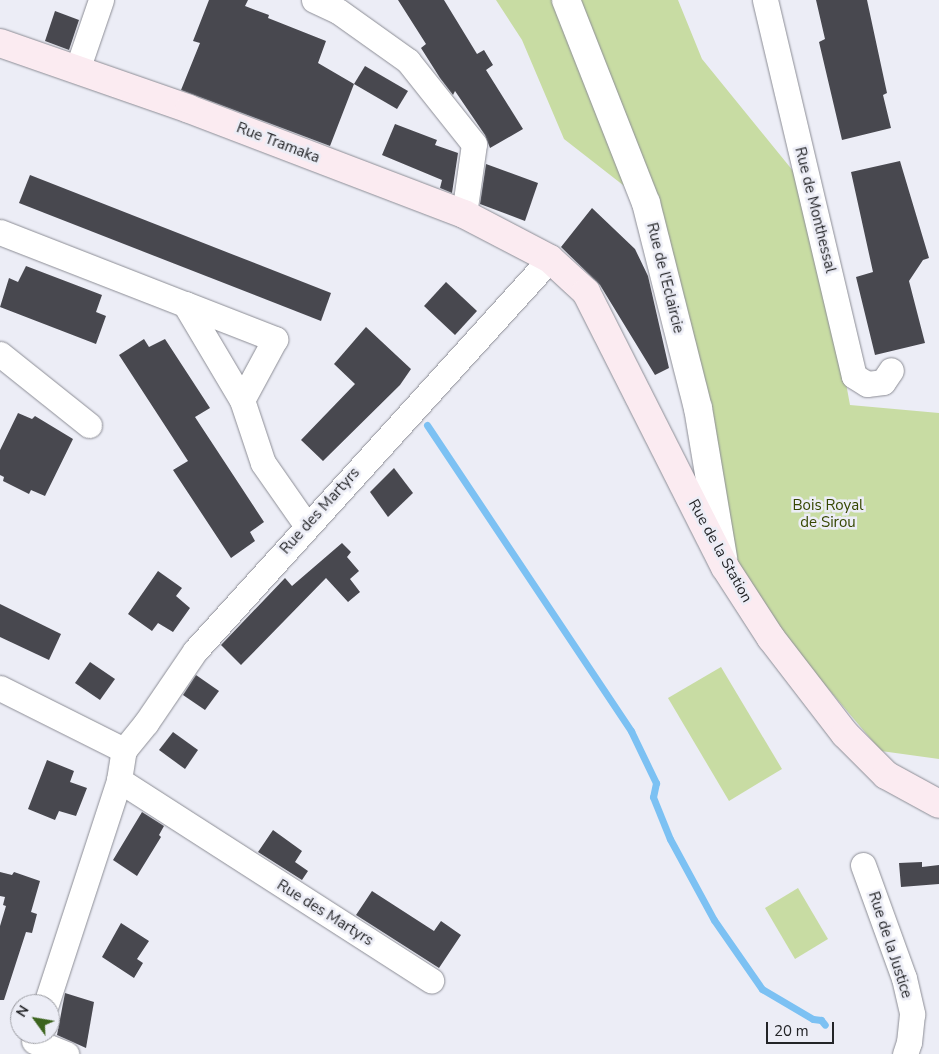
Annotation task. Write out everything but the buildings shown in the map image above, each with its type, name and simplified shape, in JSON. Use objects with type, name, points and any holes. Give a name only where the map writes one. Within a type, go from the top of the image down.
[{"type":"main road","name":"Rue Tramaka","points":[[0,43],[464,214],[550,259]]},
{"type":"main road","name":"Rue de la Station","points":[[550,259],[586,292],[725,567],[771,638],[845,734],[886,775],[939,804]]},
{"type":"street","points":[[77,70],[101,0]]},
{"type":"street","points":[[314,0],[338,11],[408,62],[474,144],[464,214]]},
{"type":"street","name":"Rue de l'Eclaircie","points":[[566,0],[646,203],[698,408],[725,567]]},
{"type":"street","name":"Rue de Monthessal","points":[[764,0],[854,376],[867,384],[884,382],[891,370]]},
{"type":"street","points":[[1,236],[276,339],[242,400]]},
{"type":"street","name":"Rue des Martyrs","points":[[49,994],[119,780],[124,750],[146,723],[195,651],[550,259]]},
{"type":"street","points":[[185,304],[242,400],[263,463],[307,526]]},
{"type":"street","points":[[0,354],[89,426]]},
{"type":"street","points":[[0,688],[124,750]]},
{"type":"street","name":"Rue des Martyrs","points":[[119,780],[431,980]]},
{"type":"street","name":"Rue de la Justice","points":[[863,865],[904,978],[912,1014],[910,1042],[905,1054]]},
{"type":"street","points":[[36,1044],[67,1054]]},
{"type":"green space","name":"Bois Royal de Sirou","points":[[496,0],[678,0],[702,59],[811,193],[850,405],[939,413],[939,759],[881,751],[725,567],[646,203],[564,139],[522,40]]},
{"type":"green space","points":[[721,667],[782,769],[729,801],[668,698]]},
{"type":"green space","points":[[798,888],[828,939],[795,959],[765,908]]},
{"type":"waterway","points":[[427,425],[631,731],[656,783],[653,797],[670,839],[714,920],[762,989],[813,1019],[821,1020],[825,1025]]}]
